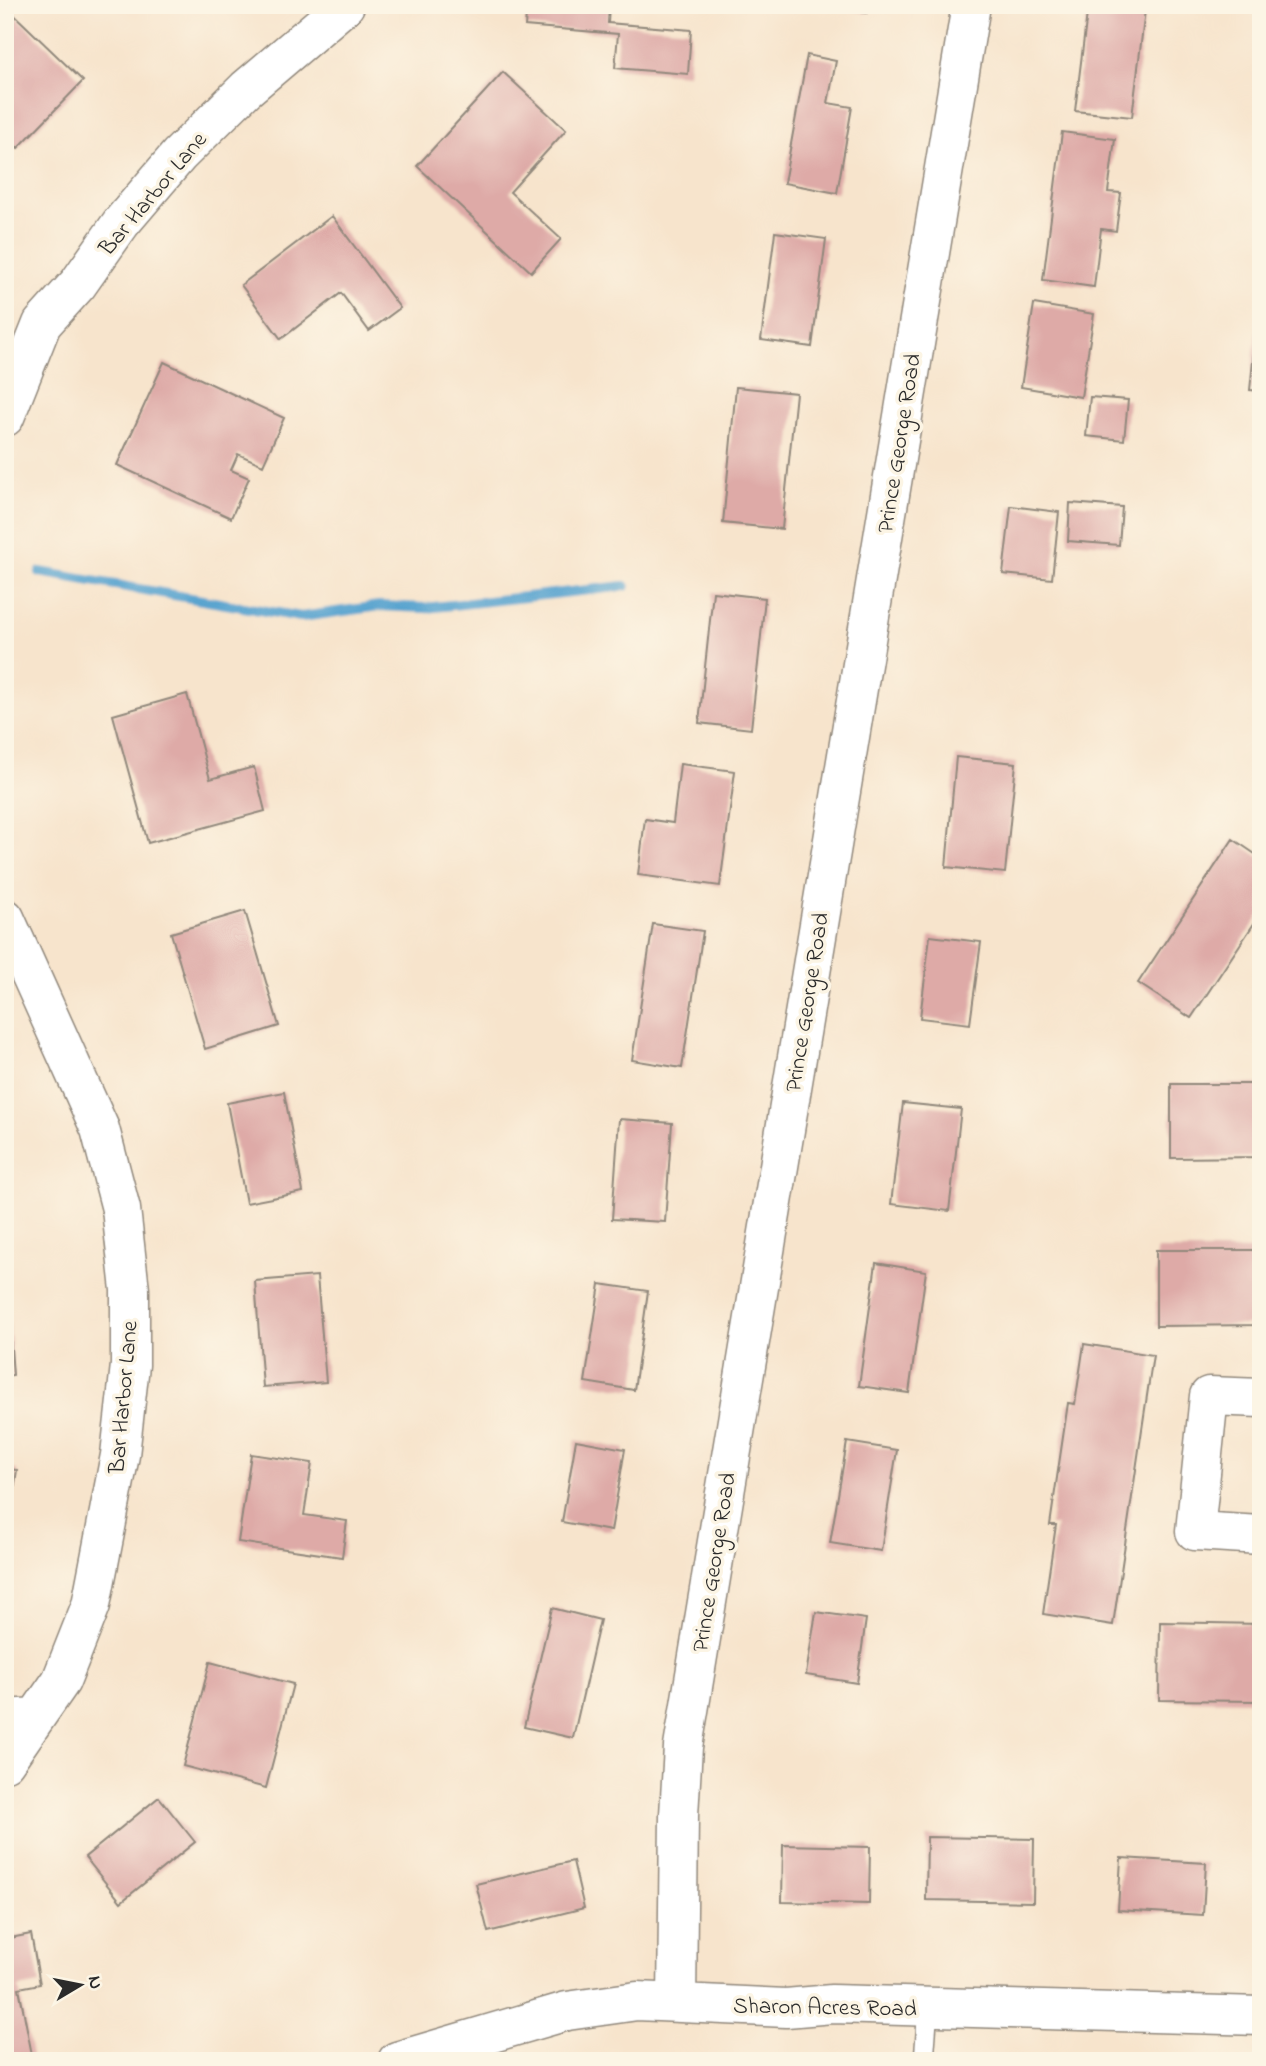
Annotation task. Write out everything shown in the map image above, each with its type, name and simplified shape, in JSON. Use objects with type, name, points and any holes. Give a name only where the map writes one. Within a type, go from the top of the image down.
[{"type":"street","name":"Bar Harbor Lane","points":[[5,416],[43,324],[78,284],[121,223],[179,155],[236,99],[345,5]]},
{"type":"street","name":"Prince George Road","points":[[677,2002],[679,1815],[683,1747],[971,5]]},
{"type":"street","name":"Bar Harbor Lane","points":[[5,918],[100,1129],[121,1209],[130,1290],[130,1366],[120,1455],[91,1605],[61,1681],[21,1718],[5,1762]]},
{"type":"street","points":[[1261,1398],[1209,1396],[1195,1531],[1261,1535]]},
{"type":"street","name":"Sharon Acres Road","points":[[397,2061],[451,2053],[567,2011],[637,2001],[786,2008],[832,2004],[1261,2016]]},
{"type":"lane","points":[[924,2061],[928,2007]]},
{"type":"building","points":[[527,5],[609,5],[608,23],[691,30],[688,74],[615,68],[618,34],[525,26]]},
{"type":"building","points":[[822,5],[868,5],[867,13]]},
{"type":"building","points":[[1088,5],[1145,10],[1132,117],[1075,111]]},
{"type":"building","points":[[5,6],[83,81],[18,148],[5,136],[5,70],[11,64],[5,58]]},
{"type":"building","points":[[807,55],[836,61],[828,103],[852,107],[837,193],[784,183]]},
{"type":"building","points":[[503,72],[566,130],[510,192],[561,239],[531,272],[417,166]]},
{"type":"building","points":[[1062,132],[1115,139],[1108,192],[1121,193],[1116,231],[1101,229],[1094,287],[1043,280]]},
{"type":"building","points":[[332,216],[400,308],[369,331],[341,293],[281,339],[241,285]]},
{"type":"building","points":[[775,232],[826,239],[812,347],[761,340]]},
{"type":"building","points":[[1034,304],[1094,314],[1081,397],[1021,387]]},
{"type":"building","points":[[1261,304],[1261,391],[1250,390]]},
{"type":"building","points":[[164,362],[284,418],[263,465],[238,454],[231,470],[249,478],[231,518],[117,465]]},
{"type":"building","points":[[736,387],[796,393],[782,529],[723,523]]},
{"type":"building","points":[[1090,397],[1128,400],[1124,440],[1086,436]]},
{"type":"building","points":[[1070,503],[1122,507],[1119,545],[1068,541]]},
{"type":"building","points":[[1011,506],[1059,512],[1052,579],[1003,574]]},
{"type":"building","points":[[713,592],[765,598],[751,729],[699,723]]},
{"type":"building","points":[[187,694],[210,779],[254,767],[265,811],[148,843],[113,715]]},
{"type":"building","points":[[956,757],[1016,763],[1005,873],[946,867]]},
{"type":"building","points":[[680,764],[735,771],[720,886],[638,875],[645,819],[673,823]]},
{"type":"building","points":[[1233,839],[1261,858],[1261,913],[1191,1018],[1138,983]]},
{"type":"building","points":[[245,911],[279,1026],[205,1049],[171,933]]},
{"type":"building","points":[[653,924],[703,931],[682,1068],[632,1060]]},
{"type":"building","points":[[930,936],[981,942],[970,1024],[920,1018]]},
{"type":"building","points":[[1171,1084],[1261,1084],[1261,1157],[1171,1158]]},
{"type":"building","points":[[284,1092],[303,1192],[246,1203],[227,1103]]},
{"type":"building","points":[[903,1103],[961,1109],[949,1211],[891,1204]]},
{"type":"building","points":[[619,1119],[672,1123],[665,1222],[612,1219]]},
{"type":"building","points":[[1156,1250],[1261,1250],[1261,1325],[1156,1326]]},
{"type":"building","points":[[876,1263],[926,1271],[909,1393],[859,1386]]},
{"type":"building","points":[[317,1276],[326,1382],[263,1387],[255,1281]]},
{"type":"building","points":[[600,1284],[648,1291],[634,1390],[585,1382]]},
{"type":"building","points":[[5,1294],[13,1375],[5,1376]]},
{"type":"building","points":[[1084,1344],[1153,1355],[1113,1625],[1043,1614],[1056,1525],[1050,1525],[1068,1403],[1075,1404]]},
{"type":"building","points":[[576,1440],[625,1449],[611,1531],[562,1522]]},
{"type":"building","points":[[847,1442],[897,1450],[881,1551],[830,1543]]},
{"type":"building","points":[[251,1454],[312,1463],[304,1515],[347,1521],[342,1557],[238,1542]]},
{"type":"building","points":[[5,1469],[17,1470],[11,1510],[5,1510]]},
{"type":"building","points":[[552,1608],[600,1620],[573,1738],[524,1727]]},
{"type":"building","points":[[816,1612],[866,1619],[857,1683],[806,1675]]},
{"type":"building","points":[[1160,1622],[1261,1624],[1261,1701],[1159,1700]]},
{"type":"building","points":[[210,1662],[293,1684],[266,1788],[183,1766]]},
{"type":"building","points":[[159,1797],[195,1842],[121,1902],[85,1857]]},
{"type":"building","points":[[927,1837],[1034,1839],[1033,1902],[926,1900]]},
{"type":"building","points":[[783,1845],[870,1847],[869,1904],[782,1902]]},
{"type":"building","points":[[1121,1858],[1206,1863],[1203,1915],[1118,1910]]},
{"type":"building","points":[[573,1861],[584,1908],[488,1932],[476,1884]]},
{"type":"building","points":[[31,1934],[40,1984],[19,1988],[32,2055],[5,2060],[5,1939]]},
{"type":"waterway","points":[[40,572],[301,617],[379,606],[425,608],[625,586]]}]
